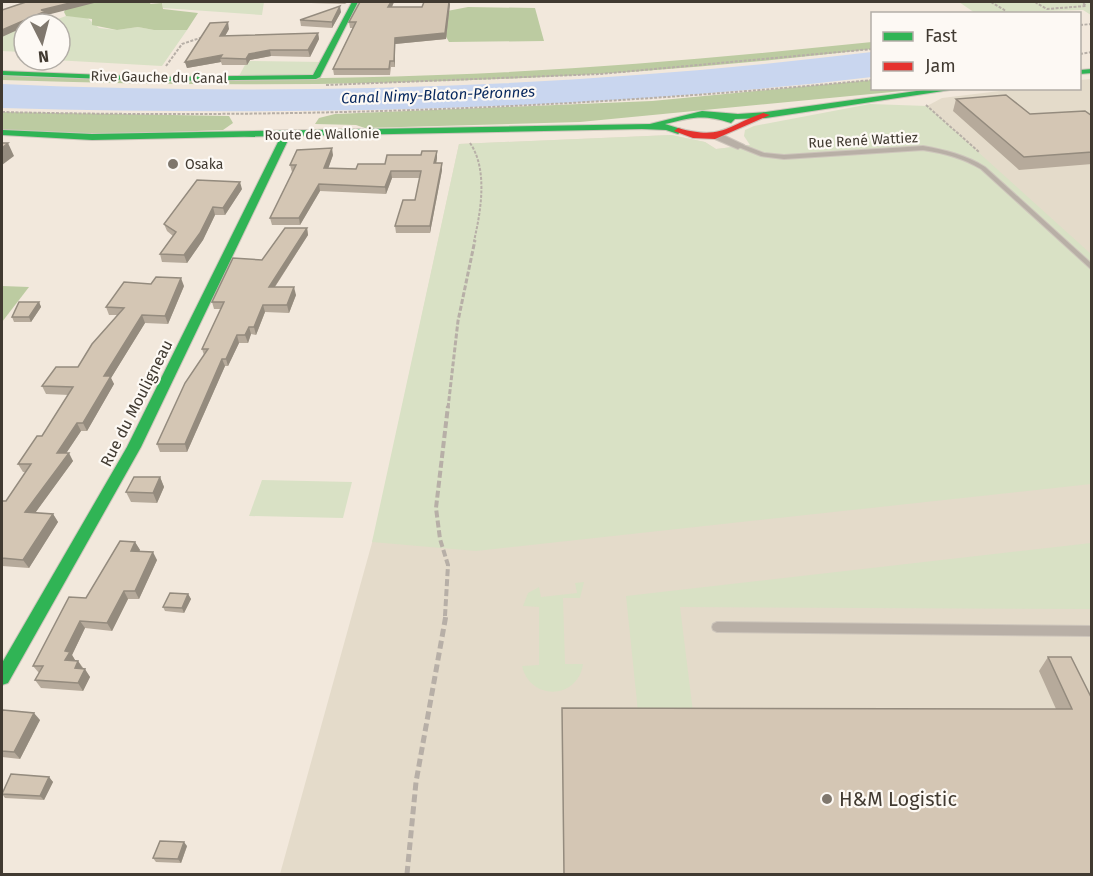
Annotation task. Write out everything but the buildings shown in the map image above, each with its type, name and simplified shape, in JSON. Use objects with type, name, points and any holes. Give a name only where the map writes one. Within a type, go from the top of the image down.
[{"type":"street","points":[[319,81],[355,2]]},
{"type":"street","name":"Rive Gauche du Canal","points":[[2,73],[156,79],[319,81]]},
{"type":"street","points":[[766,115],[743,122],[728,133],[691,136],[678,123],[692,113],[738,117],[766,115],[945,90]]},
{"type":"street","points":[[717,114],[733,122],[728,133]]},
{"type":"street","name":"Route de Wallonie","points":[[2,132],[92,137],[642,126],[678,123]]},
{"type":"street","points":[[728,133],[738,146]]},
{"type":"street","name":"Rue du Mouligneau","points":[[2,678],[134,447],[286,134]]},
{"type":"lane","name":"Rue René Wattiez","points":[[738,146],[763,155],[784,156],[923,148],[941,150],[962,157],[983,168],[1092,268]]},
{"type":"lane","points":[[717,627],[1092,631]]},
{"type":"path","points":[[991,2],[1006,11]]},
{"type":"path","points":[[1035,2],[1047,9],[1086,6],[1082,2]]},
{"type":"path","points":[[5,30],[12,30]]},
{"type":"path","points":[[156,79],[182,44],[204,37]]},
{"type":"path","points":[[319,81],[602,74],[773,61],[871,50]]},
{"type":"path","points":[[2,112],[229,116],[437,111],[652,101],[871,80]]},
{"type":"path","points":[[407,874],[416,782],[447,607],[448,565],[440,539],[436,508],[458,321],[478,224],[481,172],[477,153],[471,144]]},
{"type":"shaded area","points":[[1091,79],[1091,874],[280,874],[375,532],[459,144],[671,135],[705,142],[716,149],[750,145],[927,106],[942,98],[1008,90],[1081,90],[1081,80]]},
{"type":"green space","points":[[88,2],[151,2],[150,4],[162,3],[163,9],[198,13],[187,30],[154,30],[138,27],[117,30],[92,25],[92,19],[72,17],[72,12],[64,12],[66,8]]},
{"type":"green space","points":[[162,2],[264,2],[262,15],[163,8]]},
{"type":"green space","points":[[959,2],[1091,2],[1091,15],[1083,10],[974,12]]},
{"type":"green space","points":[[468,7],[535,8],[544,41],[449,42],[444,33],[442,12]]},
{"type":"green space","points":[[72,16],[86,17],[99,28],[117,30],[138,27],[154,30],[187,30],[162,66],[72,61]]},
{"type":"green space","points":[[2,27],[12,27],[12,52],[2,51]]},
{"type":"green space","points":[[871,42],[871,49],[763,61],[546,77],[329,84],[2,80],[2,73],[165,77],[383,77],[547,70]]},
{"type":"green space","points":[[247,61],[323,62],[316,77],[238,78]]},
{"type":"green space","points":[[871,80],[871,90],[913,90],[580,122],[365,128],[356,125],[315,124],[319,118],[335,114],[652,101]]},
{"type":"green space","points":[[870,104],[927,106],[1091,254],[1091,484],[476,551],[372,542],[459,144],[671,135],[705,142],[716,149],[750,145],[744,136],[745,130],[754,126]]},
{"type":"green space","points":[[2,112],[229,116],[233,123],[223,130],[65,136],[2,132]]},
{"type":"green space","points":[[2,286],[29,287],[2,322]]},
{"type":"green space","points":[[262,480],[352,482],[343,518],[249,516]]},
{"type":"green space","points":[[1091,543],[1091,609],[680,607],[693,712],[638,712],[626,596]]},
{"type":"green space","points":[[584,582],[580,598],[563,598],[565,664],[583,664],[579,676],[564,690],[554,692],[543,690],[534,686],[522,666],[539,665],[539,607],[523,606],[528,593],[539,587],[541,597],[577,593],[575,583]]},
{"type":"water","name":"Canal Nimy-Blaton-Péronnes","points":[[871,52],[871,77],[655,97],[438,108],[220,111],[2,108],[2,84],[111,88],[329,89],[547,81],[764,64]]},
{"type":"traffic: fast","points":[[2,73],[156,79],[316,77],[355,2]]},
{"type":"traffic: fast","points":[[1081,72],[1092,71]]},
{"type":"traffic: fast","points":[[717,114],[738,117],[766,115],[945,90]]},
{"type":"traffic: fast","points":[[654,124],[702,114],[712,114],[731,120]]},
{"type":"traffic: fast","points":[[2,132],[92,137],[642,126],[667,127],[678,131]]},
{"type":"traffic: fast","points":[[2,678],[134,447],[286,134]]},
{"type":"traffic: jam","points":[[678,131],[705,137],[715,136],[766,115]]},
{"type":"place","name":"Osaka","points":[[173,164]]},
{"type":"place","name":"H&M Logistic","points":[[827,799]]}]
